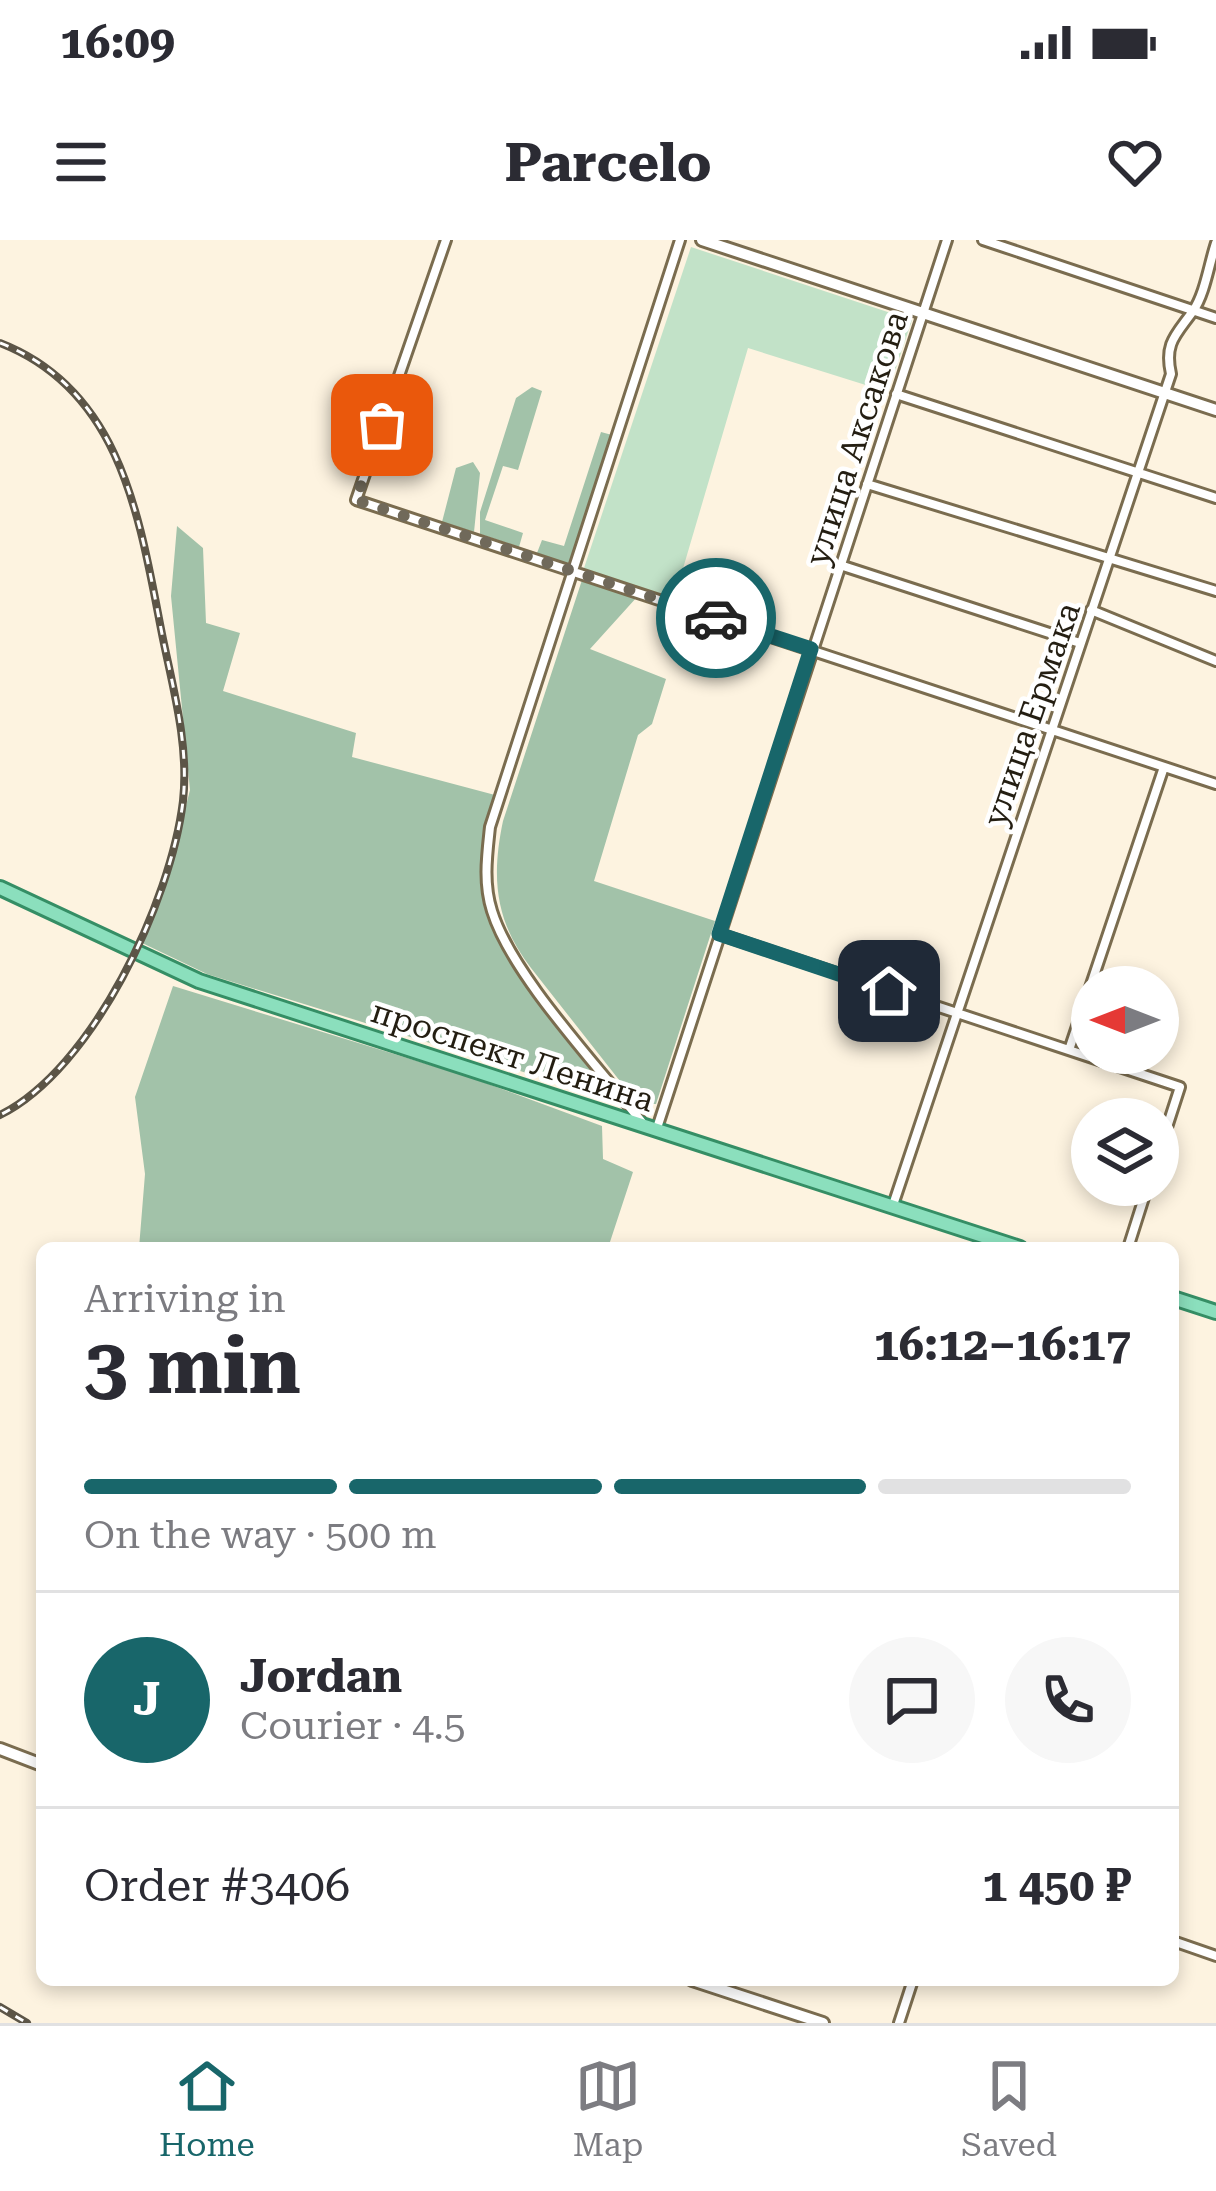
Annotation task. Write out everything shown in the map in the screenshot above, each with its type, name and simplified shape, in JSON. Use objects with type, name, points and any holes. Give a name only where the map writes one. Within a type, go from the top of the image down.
[{"type":"main road","points":[[702,240],[1216,410]]},
{"type":"main road","name":"проспект Ленина","points":[[0,888],[199,982],[1001,1242]]},
{"type":"main road","points":[[1179,1300],[1216,1312]]},
{"type":"main road","points":[[0,1749],[36,1763]]},
{"type":"main road","points":[[710,1986],[823,2023]]},
{"type":"street","points":[[446,240],[356,500],[1216,784]]},
{"type":"street","points":[[650,1128],[507,946],[491,909],[485,870],[490,827],[680,240]]},
{"type":"street","name":"улица Аксакова","points":[[650,1128],[719,934],[947,240]]},
{"type":"street","points":[[983,240],[1216,318]]},
{"type":"street","name":"улица Ермака","points":[[892,1207],[1165,393],[1171,374],[1166,354],[1176,326],[1194,310],[1216,244]]},
{"type":"street","points":[[896,394],[1216,498]]},
{"type":"street","points":[[867,484],[1216,591]]},
{"type":"street","points":[[840,566],[1080,643]]},
{"type":"street","points":[[1091,610],[1216,661]]},
{"type":"street","points":[[1069,1050],[1164,767]]},
{"type":"street","points":[[719,934],[1180,1087],[1176,1098]]},
{"type":"street","points":[[1130,1242],[1141,1206]]},
{"type":"street","points":[[1179,1944],[1216,1956]]},
{"type":"street","points":[[899,2023],[911,1986]]},
{"type":"green space","points":[[691,247],[912,320],[888,392],[748,348],[674,599],[583,571]]},
{"type":"green space","points":[[532,387],[542,391],[518,470],[503,466],[485,520],[523,533],[519,547],[480,534],[480,512],[516,398]]},
{"type":"green space","points":[[601,432],[612,435],[569,564],[537,553],[542,540],[564,546]]},
{"type":"green space","points":[[473,462],[480,473],[474,532],[442,522],[456,468]]},
{"type":"green space","points":[[177,526],[203,548],[206,623],[240,633],[223,691],[356,733],[352,757],[495,795],[483,850],[493,921],[525,984],[614,1100],[207,974],[140,942],[165,889],[190,790],[171,596]]},
{"type":"green space","points":[[582,580],[637,597],[590,649],[666,679],[652,724],[638,735],[594,881],[715,921],[656,1104],[638,1104],[531,968],[510,933],[499,898],[497,861],[503,821]]},
{"type":"green space","points":[[173,986],[469,1077],[602,1126],[603,1159],[633,1172],[610,1242],[139,1242],[145,1174],[135,1097]]},
{"type":"railway","points":[[0,343],[42,365],[75,393],[100,427],[119,466],[145,551],[184,760],[176,841],[122,978],[66,1061],[34,1092],[0,1115]]},
{"type":"railway","points":[[0,2007],[27,2023]]},
{"type":"way so far","points":[[382,425],[356,500],[716,618]]},
{"type":"route","points":[[716,618],[811,649],[719,934],[889,991]]}]
